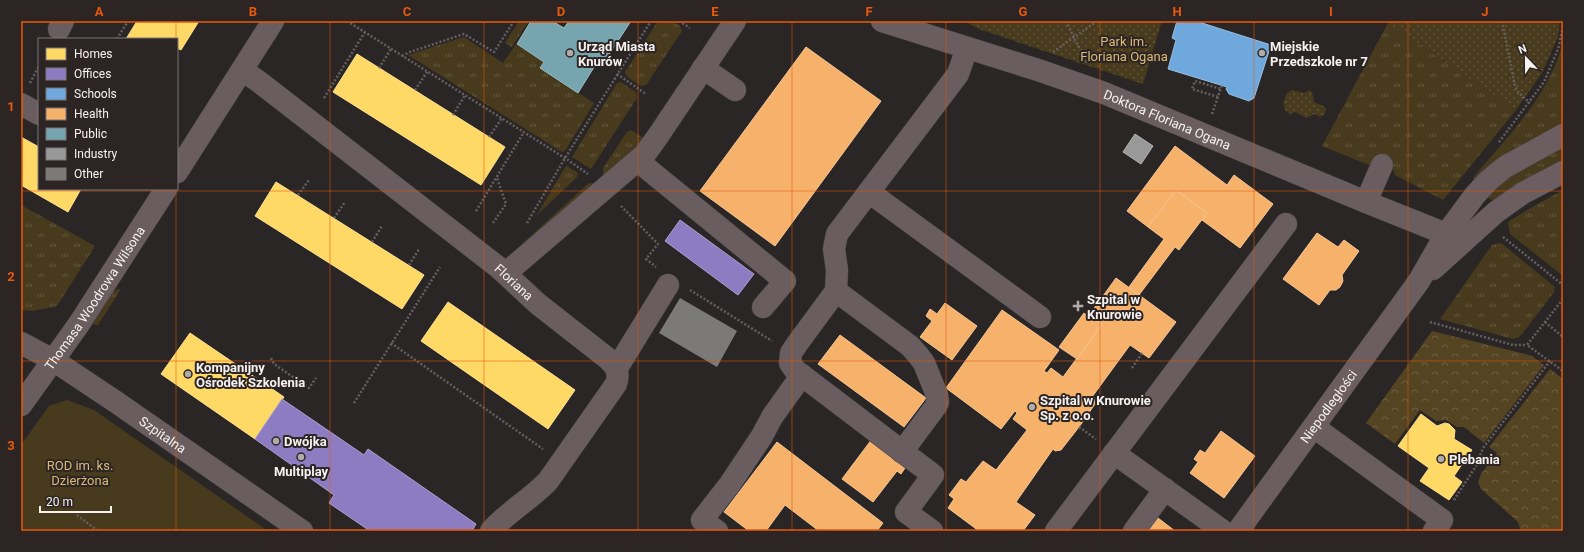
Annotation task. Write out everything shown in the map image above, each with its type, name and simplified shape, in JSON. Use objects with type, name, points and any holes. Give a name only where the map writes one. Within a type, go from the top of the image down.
[{"type":"main road","name":"Niepodległości","points":[[1235,531],[1314,427],[1419,281],[1446,234],[1475,195],[1489,180],[1505,167],[1563,135]]},
{"type":"main road","name":"Niepodległości","points":[[1419,281],[1496,212],[1523,193],[1563,172]]},
{"type":"street","points":[[178,170],[273,21]]},
{"type":"street","points":[[506,273],[638,161],[658,136],[735,21]]},
{"type":"street","name":"Doktora Floriana Ogana","points":[[882,21],[1041,71],[1110,96],[1446,234]]},
{"type":"street","points":[[932,531],[906,512],[933,475],[795,370],[790,363],[791,353],[836,291],[837,270],[834,250],[837,234],[958,74],[967,48]]},
{"type":"street","points":[[703,68],[735,90]]},
{"type":"street","name":"Floriana","points":[[242,70],[506,273],[538,304],[607,358],[617,368]]},
{"type":"street","points":[[21,104],[38,113]]},
{"type":"street","points":[[638,161],[785,281],[764,307]]},
{"type":"street","points":[[1366,202],[1382,165]]},
{"type":"street","name":"Thomasa Woodrowa Wilsona","points":[[21,405],[118,264],[165,190]]},
{"type":"street","points":[[869,192],[1040,317]]},
{"type":"street","points":[[1056,531],[1106,447],[1286,224]]},
{"type":"street","points":[[490,531],[500,521],[535,494],[548,481],[616,384],[618,378],[617,368],[671,280]]},
{"type":"street","points":[[836,291],[910,346],[924,363],[937,395],[936,406],[902,452]]},
{"type":"street","name":"Szpitalna","points":[[21,343],[53,360],[116,402],[302,531]]},
{"type":"street","points":[[717,531],[702,520],[730,484],[762,436],[772,417],[802,375]]},
{"type":"street","points":[[1314,427],[1438,525]]},
{"type":"street","points":[[1106,447],[1165,489],[1235,531]]},
{"type":"street","points":[[1134,531],[1165,489]]},
{"type":"path","points":[[118,38],[128,21]]},
{"type":"path","points":[[347,21],[565,158],[588,175]]},
{"type":"path","points":[[402,56],[464,34],[494,52],[514,21]]},
{"type":"path","points":[[526,225],[565,158],[651,21]]},
{"type":"path","points":[[679,21],[690,28]]},
{"type":"path","points":[[1066,21],[1088,65]]},
{"type":"path","points":[[1049,55],[1097,21]]},
{"type":"path","points":[[1502,21],[1515,86],[1518,92],[1530,102]]},
{"type":"path","points":[[1497,145],[1544,82],[1558,49],[1563,27]]},
{"type":"path","points":[[324,98],[365,32]]},
{"type":"path","points":[[379,68],[391,49]]},
{"type":"path","points":[[415,90],[427,72]]},
{"type":"path","points":[[617,74],[646,94]]},
{"type":"path","points":[[1218,97],[1192,89],[1195,81],[1221,89]]},
{"type":"path","points":[[1212,117],[1222,86]]},
{"type":"path","points":[[453,114],[465,96]]},
{"type":"path","points":[[489,137],[502,118]]},
{"type":"path","points":[[476,211],[524,132]]},
{"type":"path","points":[[493,223],[506,204],[497,177]]},
{"type":"path","points":[[298,195],[309,180]]},
{"type":"path","points":[[606,188],[611,197],[658,244],[646,260],[671,280],[791,353]]},
{"type":"path","points":[[334,218],[345,202]]},
{"type":"path","points":[[372,242],[382,226]]},
{"type":"path","points":[[1500,234],[1563,285]]},
{"type":"path","points":[[409,265],[419,249]]},
{"type":"path","points":[[354,403],[440,267]]},
{"type":"path","points":[[1527,345],[1563,299]]},
{"type":"path","points":[[1430,322],[1513,345],[1527,345],[1563,371]]},
{"type":"path","points":[[1545,322],[1563,337]]},
{"type":"path","points":[[391,343],[546,451]]},
{"type":"path","points":[[1132,368],[1142,353]]},
{"type":"path","points":[[271,358],[274,364],[309,388],[316,378]]},
{"type":"path","points":[[1438,525],[1476,466],[1483,448],[1550,361]]},
{"type":"path","points":[[1078,427],[1106,447]]},
{"type":"path","points":[[77,516],[98,531]]},
{"type":"green space","points":[[519,21],[529,21],[512,47],[505,43]]},
{"type":"green space","points":[[658,21],[672,21],[680,26],[682,31],[646,85],[641,86],[626,76],[625,72]]},
{"type":"green space","name":"Park im. Floriana Ogana","points":[[964,21],[1162,21],[1143,84],[979,29]]},
{"type":"green space","points":[[1385,21],[1560,21],[1558,37],[1542,73],[1516,110]]},
{"type":"green space","points":[[1388,23],[1516,110],[1443,200],[1395,175],[1394,171],[1382,165],[1374,167],[1322,146]]},
{"type":"green space","points":[[464,37],[503,63],[516,44],[544,61],[540,68],[594,103],[565,151],[562,152],[408,55]]},
{"type":"green space","points":[[1563,42],[1563,121],[1557,127],[1476,182],[1473,178],[1513,131],[1538,98],[1557,62]]},
{"type":"green space","points":[[621,82],[636,92],[637,98],[591,169],[572,157],[617,83]]},
{"type":"green space","points":[[1292,90],[1304,93],[1309,90],[1312,92],[1314,102],[1325,107],[1326,109],[1324,115],[1320,117],[1315,114],[1306,118],[1296,112],[1290,114],[1285,110],[1283,103],[1287,93]]},
{"type":"green space","points":[[631,130],[643,138],[643,142],[603,177],[603,168],[627,132]]},
{"type":"green space","points":[[1563,144],[1563,164],[1497,204],[1485,195],[1500,181]]},
{"type":"green space","points":[[566,166],[578,173],[577,177],[536,216]]},
{"type":"green space","points":[[589,183],[594,184],[523,247],[524,242]]},
{"type":"green space","points":[[1563,190],[1563,276],[1510,234],[1508,222]]},
{"type":"green space","points":[[21,205],[95,246],[57,306],[33,311],[21,310]]},
{"type":"green space","points":[[1501,243],[1555,287],[1554,292],[1522,334],[1513,339],[1440,319],[1492,245]]},
{"type":"green space","points":[[121,289],[98,325],[93,324],[113,292]]},
{"type":"green space","points":[[1432,331],[1532,356],[1544,365],[1484,443],[1464,427],[1457,427],[1446,420],[1436,421],[1420,410],[1395,444],[1366,423]]},
{"type":"green space","points":[[1550,369],[1563,379],[1563,531],[1518,531],[1520,528],[1518,522],[1481,489],[1478,482],[1481,474],[1497,453],[1489,447]]},
{"type":"green space","name":"ROD im. ks. Dzierżona","points":[[67,400],[94,410],[268,531],[21,531],[21,445],[49,406]]},
{"type":"building: Homes","points":[[137,21],[147,21],[150,23],[151,21],[199,21],[181,50],[178,48],[178,38],[127,38]]},
{"type":"building: Homes","points":[[357,54],[505,147],[481,185],[333,92]]},
{"type":"building: Homes","points":[[21,137],[38,146],[38,190],[80,190],[68,212],[21,185]]},
{"type":"building: Homes","points":[[276,182],[424,275],[402,309],[255,216]]},
{"type":"building: Homes","points":[[448,302],[575,390],[548,429],[421,341]]},
{"type":"building: Homes","points":[[190,333],[284,397],[255,439],[161,374]]},
{"type":"building: Homes","name":"Plebania","points":[[1421,414],[1437,426],[1445,423],[1449,424],[1455,430],[1454,439],[1472,450],[1454,476],[1462,482],[1449,500],[1420,481],[1429,468],[1398,446]]},
{"type":"building: Offices","points":[[680,220],[754,274],[738,295],[665,241]]},
{"type":"building: Offices","points":[[282,399],[364,455],[368,449],[476,524],[472,531],[370,531],[329,503],[334,495],[255,439]]},
{"type":"building: Schools","name":"Miejskie Przedszkole nr 7","points":[[1177,21],[1203,21],[1202,23],[1271,45],[1254,98],[1249,101],[1229,94],[1226,89],[1227,87],[1168,69],[1176,40],[1172,38]]},
{"type":"building: Health","points":[[806,47],[881,101],[775,246],[700,191]]},
{"type":"building: Health","points":[[1175,146],[1227,185],[1234,175],[1273,204],[1240,248],[1202,220],[1207,213],[1176,190],[1148,227],[1127,211]]},
{"type":"building: Health","points":[[1176,190],[1207,213],[1179,250],[1175,247],[1139,295],[1129,287],[1164,239],[1148,227]]},
{"type":"building: Health","points":[[1317,233],[1338,247],[1344,240],[1359,251],[1342,275],[1343,281],[1340,287],[1336,290],[1330,290],[1319,305],[1283,279]]},
{"type":"building: Health","name":"Szpital w Knurowie Sp. z o.o.","points":[[1116,278],[1176,322],[1149,358],[1130,345],[1092,397],[1094,398],[1095,404],[1079,427],[1061,450],[1055,451],[1053,449],[1016,502],[1035,515],[1023,531],[979,531],[948,508],[954,499],[949,495],[961,479],[966,482],[983,461],[996,470],[1027,430],[1013,419],[1017,413],[1015,411],[1001,429],[946,388],[1002,310],[1059,350],[1044,371],[1047,373],[1051,368],[1063,377],[1102,324],[1090,314]]},
{"type":"building: Health","points":[[945,303],[977,326],[952,360],[920,337],[932,321],[926,316],[930,309],[937,314]]},
{"type":"building: Health","points":[[1084,313],[1088,316],[1090,314],[1102,324],[1077,359],[1059,347]]},
{"type":"building: Health","points":[[840,335],[926,398],[904,427],[818,364]]},
{"type":"building: Health","points":[[1221,431],[1255,456],[1224,498],[1190,473],[1198,462],[1194,459],[1200,450],[1205,453]]},
{"type":"building: Health","points":[[872,439],[907,465],[901,474],[897,471],[873,502],[842,479]]},
{"type":"building: Health","points":[[777,442],[883,523],[877,531],[819,531],[785,505],[766,531],[749,531],[724,512]]},
{"type":"building: Health","points":[[1158,518],[1175,531],[1141,531],[1145,526],[1149,529]]},
{"type":"building: Public","name":"Urząd Miasta Knurów","points":[[531,21],[552,21],[564,28],[569,21],[631,21],[601,67],[596,64],[578,93],[540,68],[544,62],[517,44]]},
{"type":"building: Industry","points":[[1135,134],[1153,146],[1141,164],[1123,152]]},
{"type":"building: Other","points":[[680,298],[737,331],[717,367],[659,333]]},
{"type":"place","name":"Urząd Miasta Knurów","points":[[570,53]]},
{"type":"place","name":"Miejskie Przedszkole nr 7","points":[[1262,53]]},
{"type":"place","name":"Szpital w Knurowie","points":[[1078,306]]},
{"type":"place","name":"Kompanijny Ośrodek Szkolenia","points":[[188,374]]},
{"type":"place","name":"Szpital w Knurowie Sp. z o.o.","points":[[1032,407]]},
{"type":"place","name":"Dwójka","points":[[276,441]]},
{"type":"place","name":"Multiplay","points":[[301,457]]},
{"type":"place","name":"Plebania","points":[[1441,459]]}]
